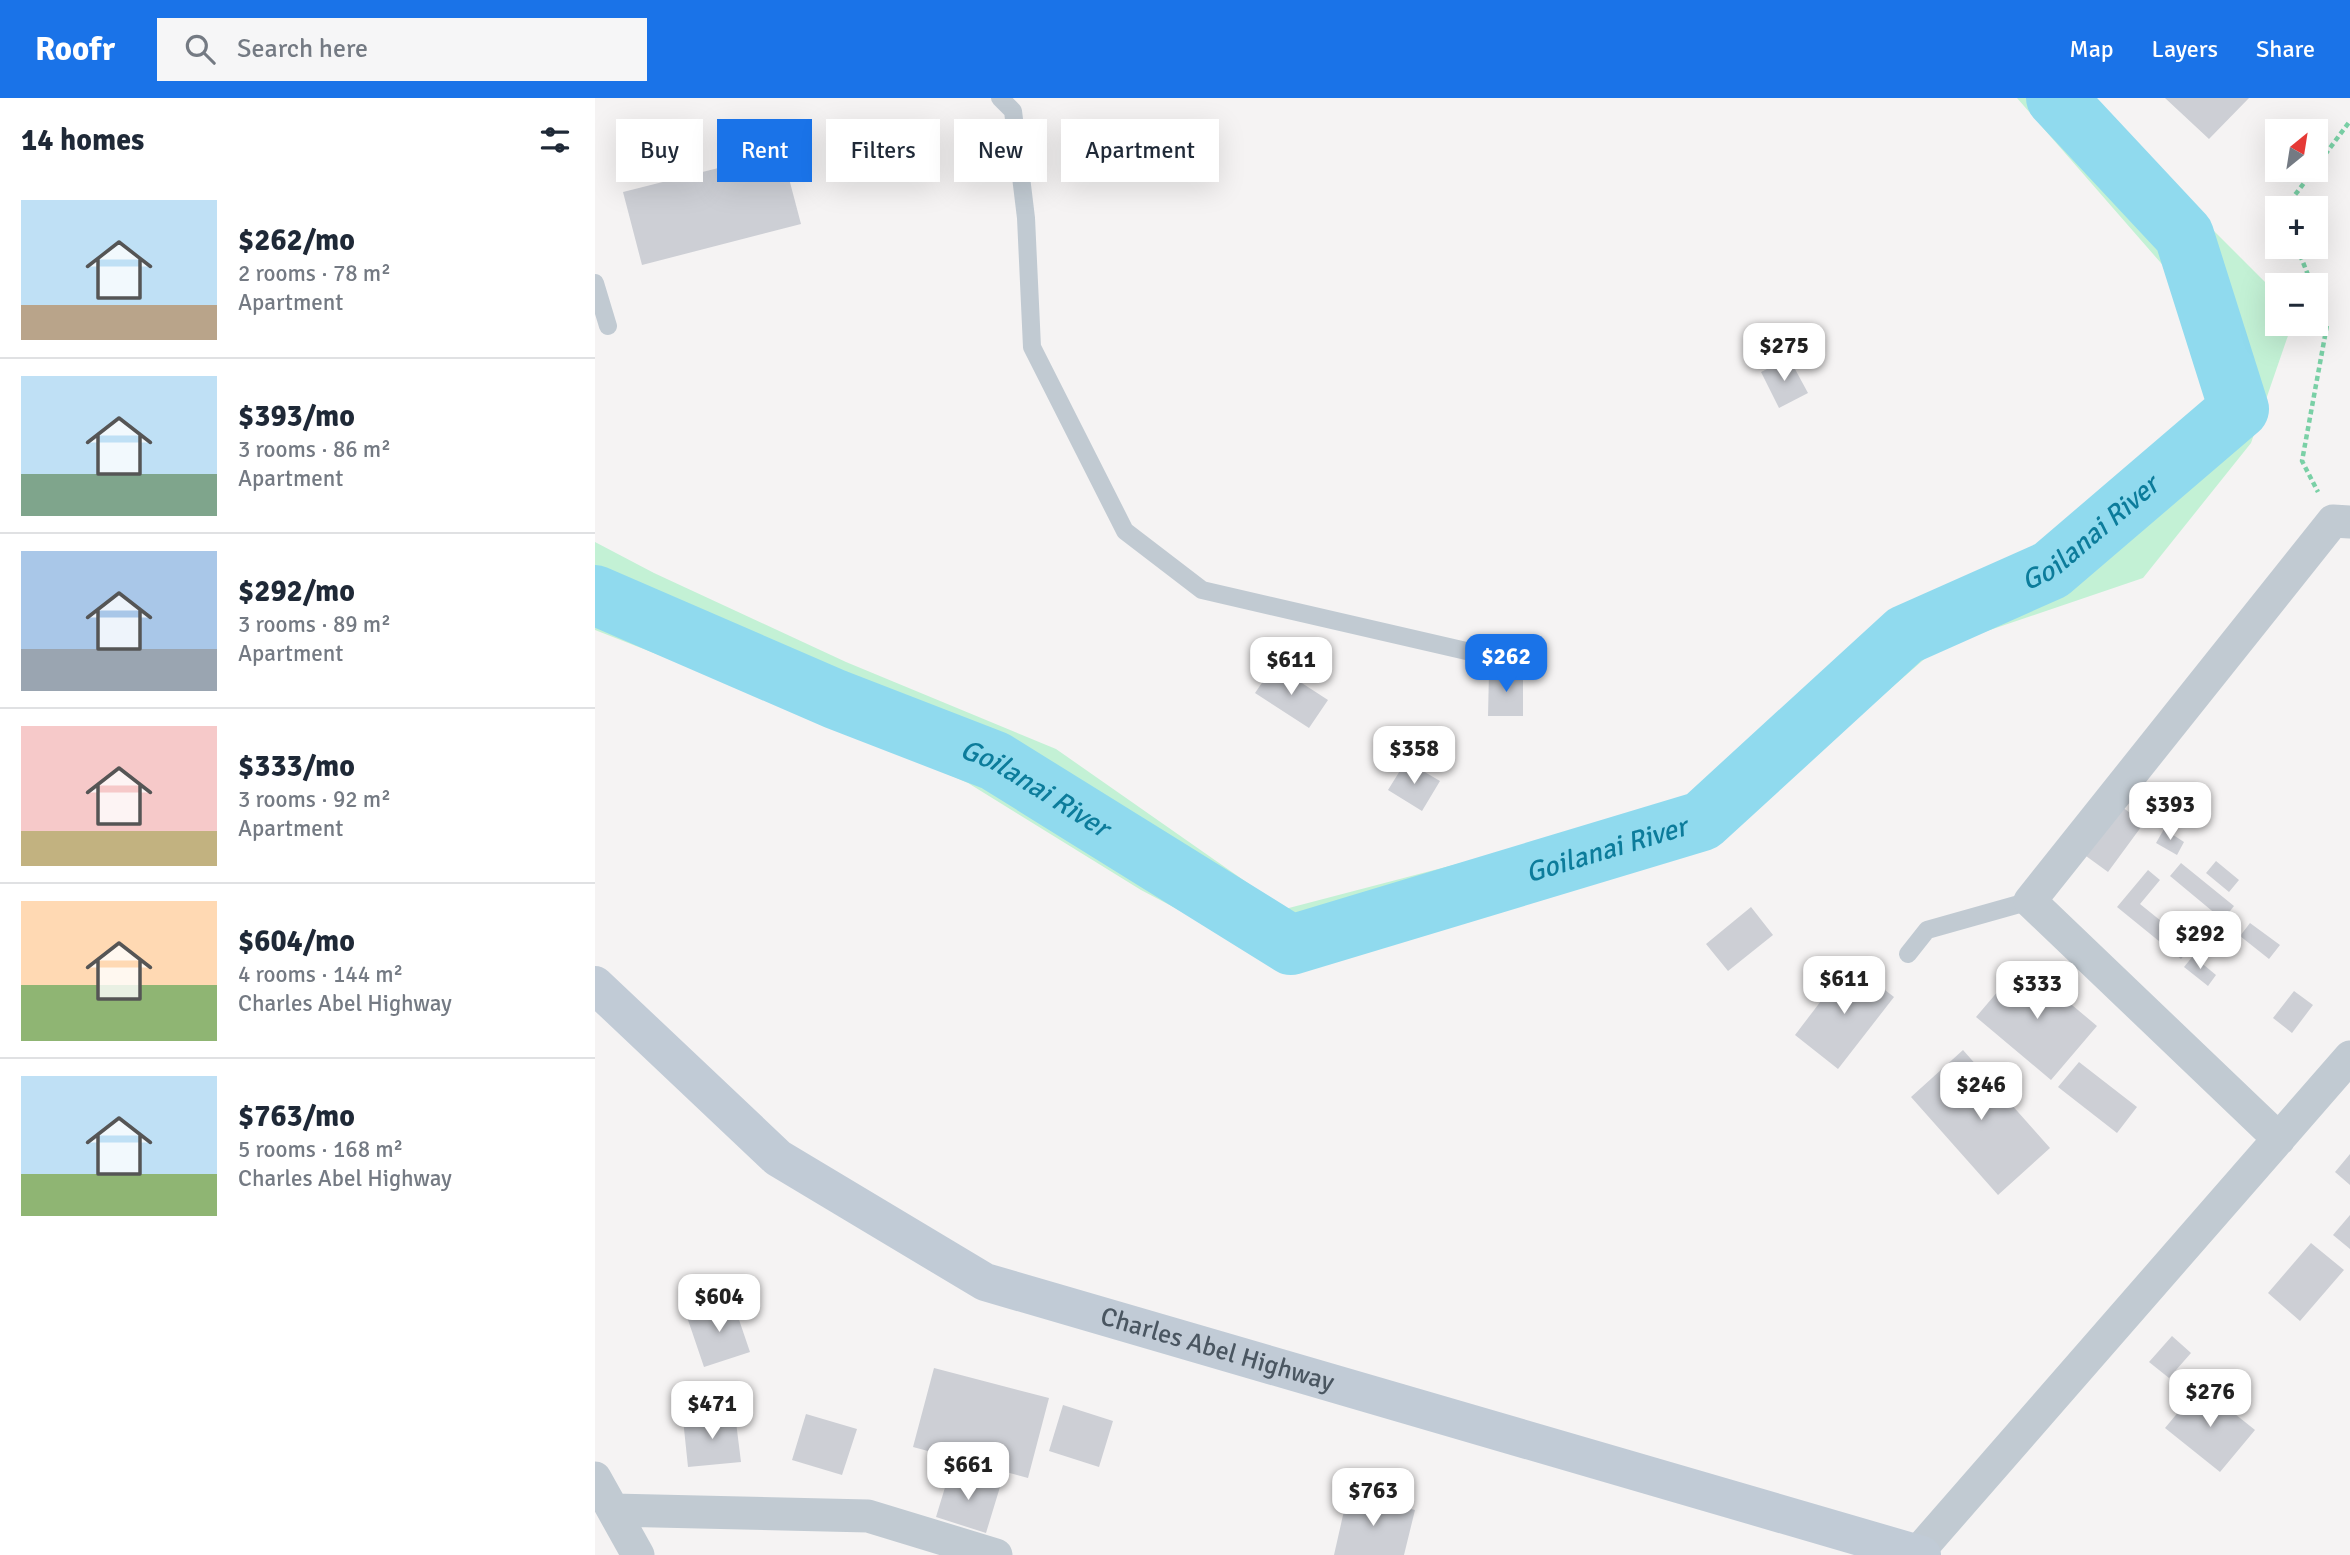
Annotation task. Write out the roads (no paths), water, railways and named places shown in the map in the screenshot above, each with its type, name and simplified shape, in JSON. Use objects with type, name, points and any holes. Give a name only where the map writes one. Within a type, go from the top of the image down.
[{"type":"main road","name":"Charles Abel Highway","points":[[595,985],[778,1158],[985,1282],[1920,1554]]},
{"type":"street","points":[[2279,1139],[2030,901],[2342,522]]},
{"type":"street","points":[[1920,1554],[2350,1057]]},
{"type":"street","points":[[595,1478],[638,1555]]},
{"type":"street","points":[[614,1510],[868,1516],[996,1555]]},
{"type":"lane","points":[[1000,98],[1013,111],[1026,218],[1032,348],[1125,531],[1202,590],[1488,656]]},
{"type":"lane","points":[[595,283],[608,326]]},
{"type":"lane","points":[[1908,954],[1927,930],[2030,901]]},
{"type":"waterway","name":"Goilanai River","points":[[595,595],[835,699],[995,761],[1291,945],[1702,821],[1905,635],[2051,570],[2239,409],[2184,235],[2056,98]]}]
